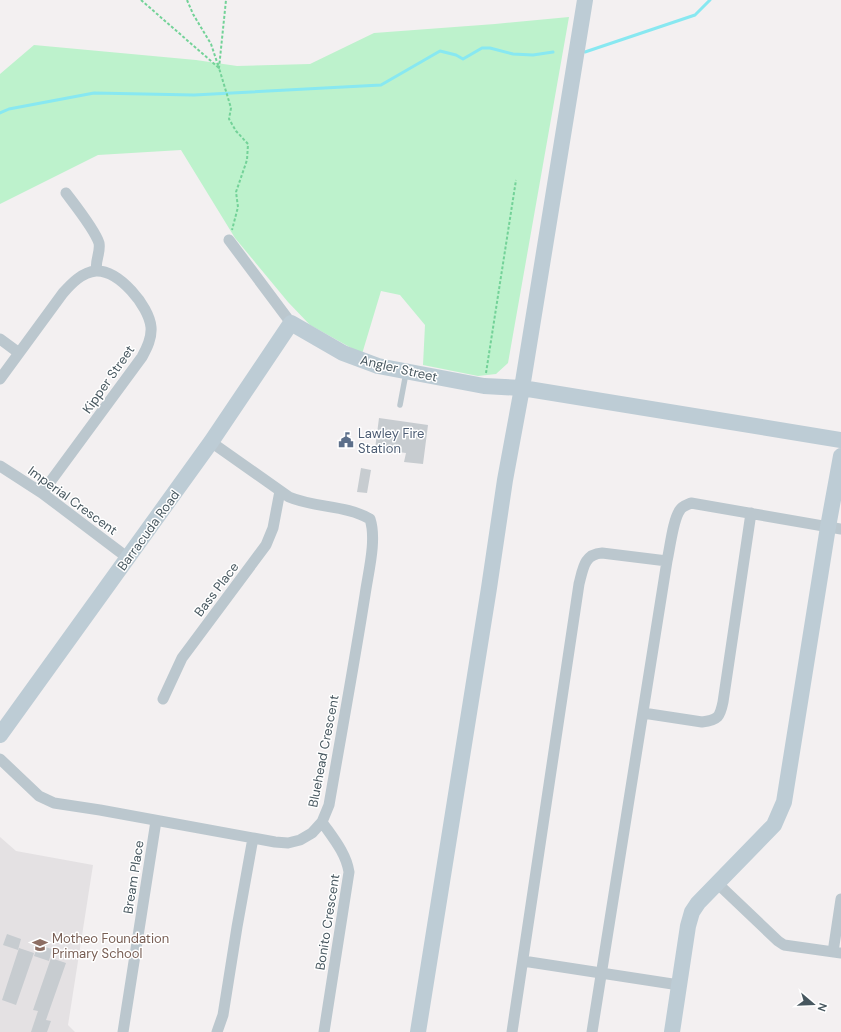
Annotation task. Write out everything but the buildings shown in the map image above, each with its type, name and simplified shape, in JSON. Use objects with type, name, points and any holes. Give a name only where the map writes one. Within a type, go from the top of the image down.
[{"type":"street","points":[[418,1032],[483,628],[505,480],[522,388],[585,0]]},
{"type":"street","points":[[0,379],[63,293],[72,283],[82,276],[97,271],[96,267],[99,244],[94,234],[66,193]]},
{"type":"street","name":"Angler Street","points":[[229,240],[292,323],[343,353],[378,366],[484,386],[522,388],[841,440]]},
{"type":"street","name":"Kipper Street","points":[[42,493],[142,357],[149,341],[151,329],[150,322],[139,301],[123,282],[110,274],[97,271]]},
{"type":"street","name":"Barracuda Road","points":[[0,735],[211,442],[292,323]]},
{"type":"street","points":[[0,339],[19,353]]},
{"type":"street","name":"Bluehead Crescent","points":[[0,759],[39,796],[54,803],[275,842],[288,843],[300,840],[312,833],[322,822],[328,805],[357,649],[372,547],[372,527],[370,519],[360,514],[301,502],[280,491],[211,442]]},
{"type":"street","points":[[672,1032],[688,926],[692,912],[698,903],[774,825],[784,802],[835,528],[841,456]]},
{"type":"street","name":"Imperial Crescent","points":[[0,466],[42,493],[128,558]]},
{"type":"street","name":"Bass Place","points":[[163,699],[182,658],[266,545],[273,528],[280,491]]},
{"type":"street","points":[[592,1032],[667,561],[676,518],[684,506],[691,504],[835,528]]},
{"type":"street","points":[[643,713],[702,722],[711,721],[717,718],[723,702],[751,514]]},
{"type":"street","points":[[512,1032],[579,584],[584,566],[587,560],[594,553],[667,561]]},
{"type":"street","name":"Bream Place","points":[[123,1032],[156,820]]},
{"type":"street","name":"Bonito Crescent","points":[[322,822],[348,862],[349,872],[324,1032]]},
{"type":"street","points":[[217,1032],[224,1015],[252,838]]},
{"type":"street","points":[[717,883],[784,945],[837,952],[841,899]]},
{"type":"street","points":[[523,961],[679,985]]},
{"type":"lane","points":[[400,404],[406,371]]},
{"type":"path","points":[[141,0],[219,68]]},
{"type":"path","points":[[187,0],[193,14],[211,44],[231,108],[229,119],[236,131],[248,144],[247,160],[236,192],[238,207],[229,240]]},
{"type":"path","points":[[219,68],[226,0]]},
{"type":"path","points":[[484,386],[516,180]]},
{"type":"shaded area","name":"Motheo Foundation Primary School","points":[[0,837],[16,851],[93,865],[68,1025],[75,1032],[0,1032]]},
{"type":"green space","points":[[569,17],[508,363],[496,374],[478,376],[423,365],[425,325],[400,295],[381,291],[362,354],[310,325],[288,302],[235,238],[181,150],[98,155],[0,204],[0,74],[34,45],[196,60],[237,66],[310,64],[374,33]]},
{"type":"waterway","points":[[585,52],[695,15],[710,0]]},
{"type":"waterway","points":[[0,113],[9,109],[94,93],[194,95],[381,85],[440,51],[456,55],[463,59],[482,48],[490,48],[513,54],[533,55],[553,52]]},
{"type":"place","name":"Lawley Fire Station","points":[[346,440]]},
{"type":"place","name":"Motheo Foundation Primary School","points":[[40,945]]}]
